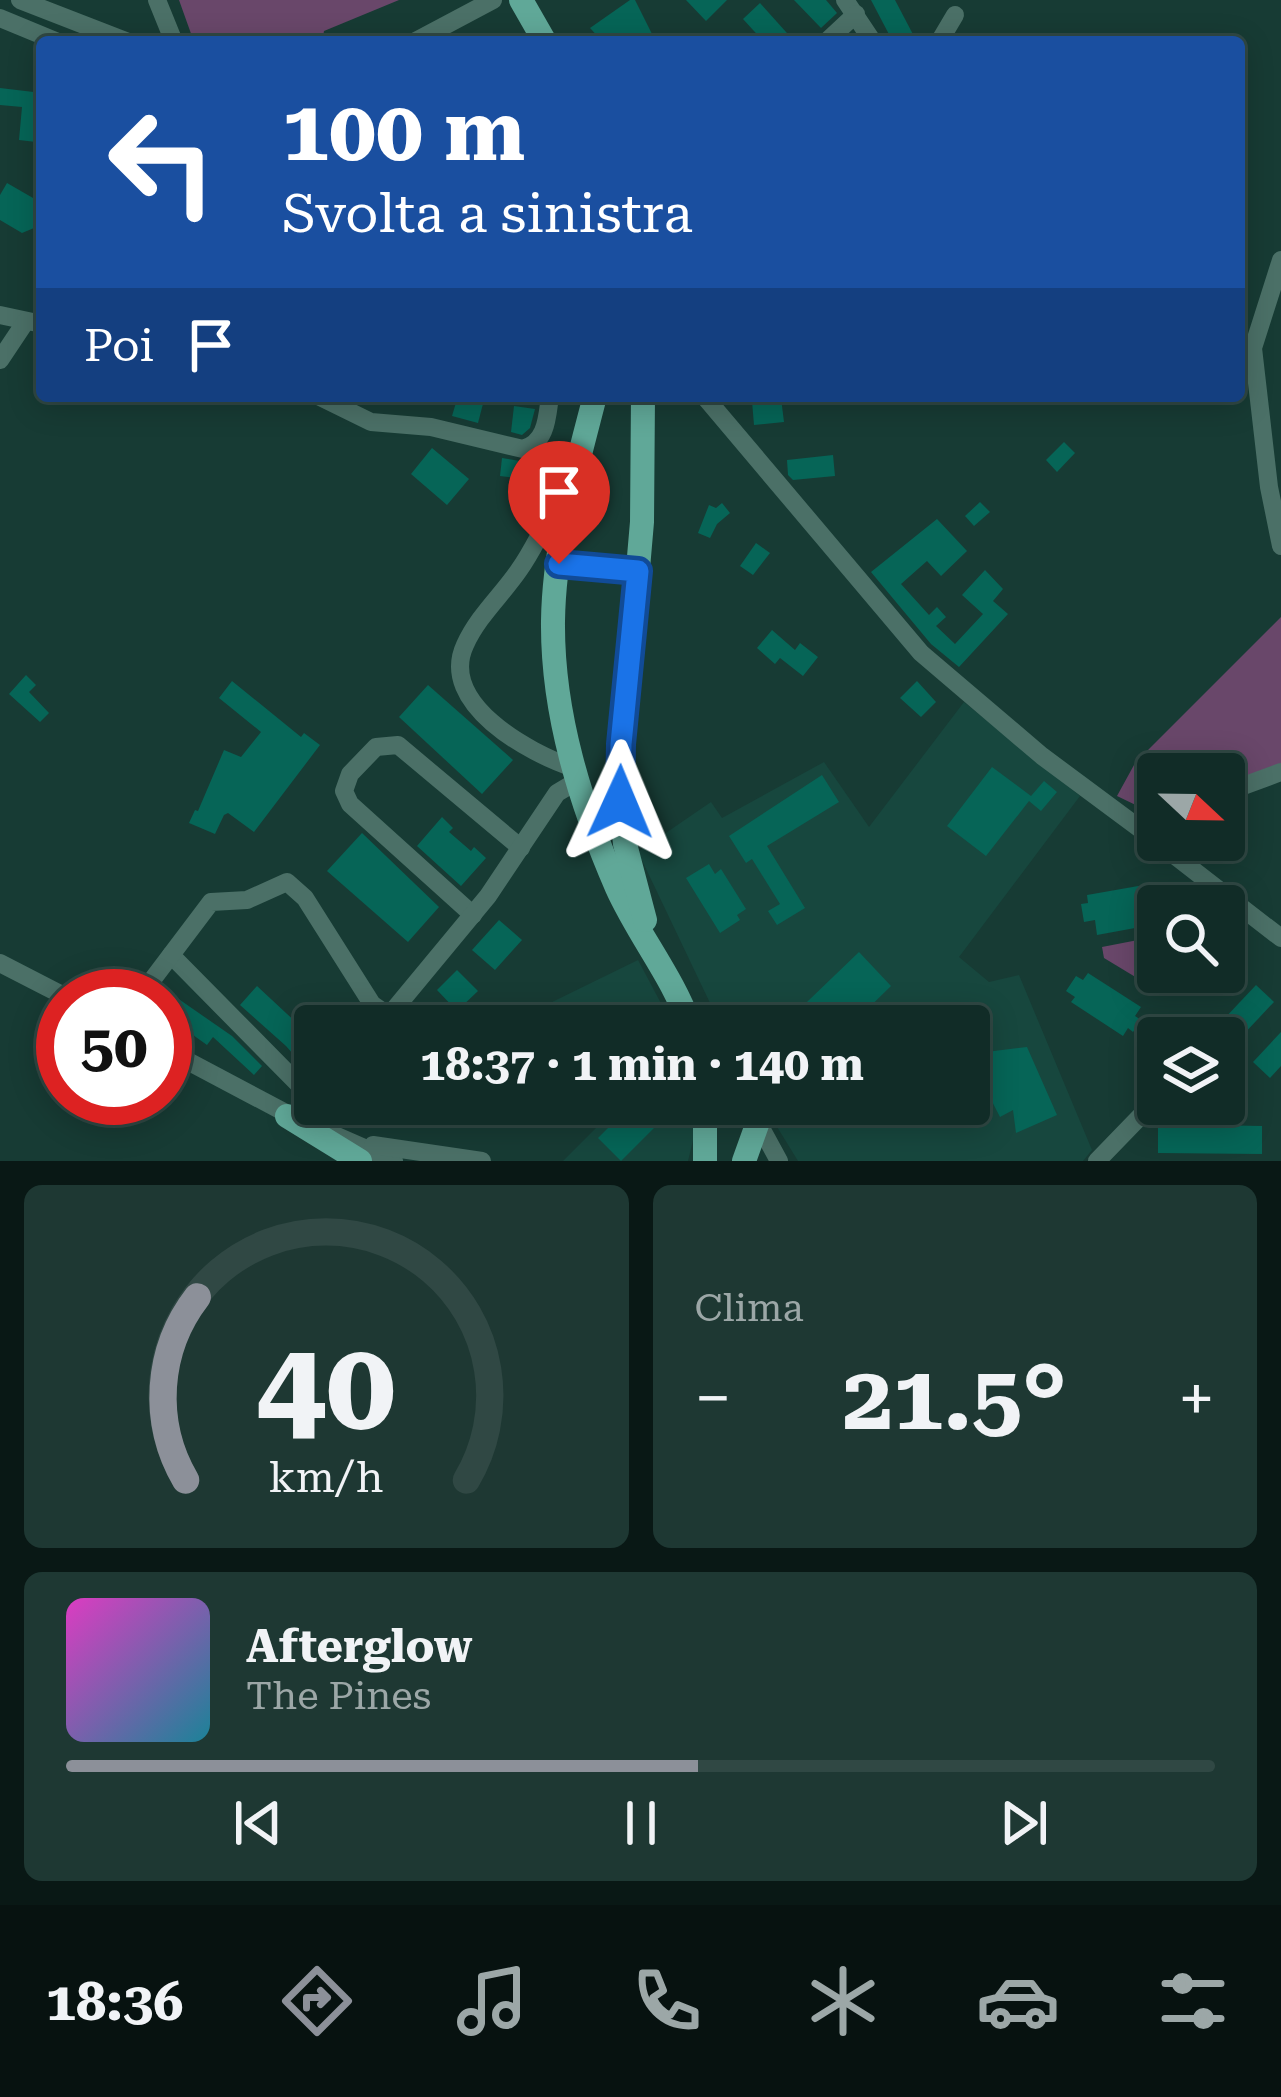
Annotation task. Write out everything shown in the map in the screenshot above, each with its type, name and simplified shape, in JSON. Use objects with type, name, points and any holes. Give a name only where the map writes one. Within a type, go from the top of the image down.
[{"type":"main road","points":[[521,0],[542,36]]},
{"type":"main road","points":[[594,402],[571,488],[553,622],[569,781],[622,899],[682,1005]]},
{"type":"main road","points":[[643,402],[638,571],[620,788],[625,844],[655,957]]},
{"type":"main road","points":[[559,564],[638,571]]},
{"type":"main road","points":[[287,1115],[358,1152]]},
{"type":"main road","points":[[705,1125],[705,1161]]},
{"type":"main road","points":[[744,1161],[751,1125]]},
{"type":"street","points":[[20,0],[113,36]]},
{"type":"street","points":[[158,0],[172,36]]},
{"type":"street","points":[[425,36],[494,0]]},
{"type":"street","points":[[830,36],[850,7],[869,36]]},
{"type":"street","points":[[943,36],[955,15]]},
{"type":"street","points":[[0,18],[44,36]]},
{"type":"street","points":[[1281,260],[1253,348],[1269,487],[1281,546]]},
{"type":"street","points":[[0,315],[34,322]]},
{"type":"street","points":[[0,360],[34,322]]},
{"type":"street","points":[[329,402],[378,424],[421,425],[524,449],[540,440],[549,402]]},
{"type":"street","points":[[709,402],[921,653],[1042,757],[1137,816]]},
{"type":"street","points":[[569,781],[484,712],[463,687],[458,667],[477,622],[524,564],[571,488]]},
{"type":"street","points":[[473,915],[350,804],[344,791],[350,774],[376,747],[398,745],[521,848]]},
{"type":"street","points":[[535,755],[569,781]]},
{"type":"street","points":[[1245,785],[1281,772]]},
{"type":"street","points":[[160,969],[211,902],[247,901],[291,883],[372,1004],[388,1013],[401,1006],[473,915],[569,781]]},
{"type":"street","points":[[1193,861],[1281,938]]},
{"type":"street","points":[[171,955],[294,1081]]},
{"type":"street","points":[[0,963],[36,982]]},
{"type":"street","points":[[192,1064],[287,1115]]},
{"type":"street","points":[[1097,1161],[1137,1120]]},
{"type":"street","points":[[335,1125],[358,1152],[394,1161]]},
{"type":"street","points":[[760,1125],[779,1161]]},
{"type":"street","points":[[358,1152],[482,1161]]},
{"type":"shaded area","points":[[179,0],[399,0],[324,31],[323,36],[192,36]]},
{"type":"shaded area","points":[[1281,617],[1281,764],[1245,777],[1245,753],[1146,753]]},
{"type":"shaded area","points":[[964,702],[1080,796],[959,957],[989,982],[1019,975],[1092,1150],[1083,1161],[798,1161],[776,1125],[990,1125],[990,1005],[711,1005],[638,852],[711,802],[722,818],[824,762],[869,827]]},
{"type":"shaded area","points":[[1137,762],[1137,806],[1117,796]]},
{"type":"shaded area","points":[[1137,940],[1137,978],[1104,958],[1102,947]]},
{"type":"shaded area","points":[[638,960],[662,1005],[546,1005]]},
{"type":"shaded area","points":[[599,1125],[695,1125],[688,1161],[563,1161]]},
{"type":"building","points":[[635,0],[653,36],[597,36],[590,28]]},
{"type":"building","points":[[686,0],[727,0],[706,21]]},
{"type":"building","points":[[794,0],[826,0],[837,13],[821,28]]},
{"type":"building","points":[[871,0],[895,0],[914,36],[890,36]]},
{"type":"building","points":[[760,3],[790,36],[759,36],[743,19]]},
{"type":"building","points":[[0,88],[36,92],[36,142],[19,140],[22,107],[0,105]]},
{"type":"building","points":[[7,183],[36,200],[34,228],[22,233],[0,220],[0,195]]},
{"type":"building","points":[[456,402],[483,402],[478,423],[452,416]]},
{"type":"building","points":[[752,402],[782,402],[784,422],[754,425]]},
{"type":"building","points":[[514,406],[535,409],[530,428],[522,435],[511,432]]},
{"type":"building","points":[[1064,442],[1075,453],[1057,472],[1046,460]]},
{"type":"building","points":[[432,448],[469,479],[447,505],[411,474]]},
{"type":"building","points":[[833,455],[835,476],[793,480],[788,475],[787,460]]},
{"type":"building","points":[[502,458],[526,462],[524,479],[500,476]]},
{"type":"building","points":[[980,502],[990,512],[974,526],[965,516]]},
{"type":"building","points":[[722,503],[730,513],[710,538],[698,533],[709,505],[716,508]]},
{"type":"building","points":[[937,519],[967,551],[941,576],[927,561],[901,584],[929,615],[937,607],[946,617],[936,626],[955,644],[983,614],[962,595],[985,570],[1003,589],[993,601],[1008,614],[959,667],[931,644],[871,572]]},
{"type":"building","points":[[756,543],[770,553],[753,575],[740,566]]},
{"type":"building","points":[[772,630],[795,650],[800,643],[818,657],[803,676],[780,658],[775,664],[757,648]]},
{"type":"building","points":[[26,675],[36,685],[29,692],[49,713],[40,722],[9,694]]},
{"type":"building","points":[[232,681],[301,737],[304,733],[320,745],[254,832],[228,813],[215,834],[189,823],[224,750],[241,757],[261,732],[219,698]]},
{"type":"building","points":[[917,681],[936,702],[921,717],[900,698]]},
{"type":"building","points":[[428,685],[513,760],[482,794],[399,717]]},
{"type":"building","points":[[992,767],[1031,796],[1044,781],[1057,792],[1041,811],[1029,801],[986,856],[947,826]]},
{"type":"building","points":[[822,775],[839,802],[767,846],[805,908],[777,925],[768,911],[780,904],[752,859],[746,863],[729,836]]},
{"type":"building","points":[[442,817],[453,828],[449,832],[486,858],[461,886],[417,846]]},
{"type":"building","points":[[362,833],[439,907],[408,942],[327,871]]},
{"type":"building","points":[[709,864],[715,874],[721,869],[746,909],[737,915],[740,920],[720,933],[686,878]]},
{"type":"building","points":[[1137,886],[1137,928],[1097,935],[1095,920],[1084,922],[1081,904],[1088,903],[1087,895]]},
{"type":"building","points":[[499,920],[522,940],[495,970],[472,950]]},
{"type":"building","points":[[859,952],[891,986],[872,1005],[804,1005]]},
{"type":"building","points":[[457,970],[478,991],[463,1005],[451,1005],[437,990]]},
{"type":"building","points":[[1088,973],[1141,1007],[1133,1032],[1128,1028],[1123,1036],[1071,1002],[1075,997],[1066,991],[1076,976],[1083,980]]},
{"type":"building","points":[[1256,985],[1274,1002],[1245,1033],[1245,1017],[1226,1017]]},
{"type":"building","points":[[257,986],[294,1020],[294,1055],[286,1046],[240,1005]]},
{"type":"building","points":[[192,1008],[232,1036],[262,1066],[254,1075],[213,1037],[207,1045],[192,1034]]},
{"type":"building","points":[[1281,1032],[1281,1066],[1270,1078],[1253,1062]]},
{"type":"building","points":[[1027,1047],[1057,1115],[1016,1133],[1013,1110],[1000,1117],[990,1098],[990,1052]]},
{"type":"building","points":[[611,1125],[657,1125],[621,1161],[598,1138]]},
{"type":"building","points":[[1158,1125],[1262,1126],[1262,1154],[1158,1153]]},
{"type":"route","points":[[559,564],[638,571],[620,802]]}]
